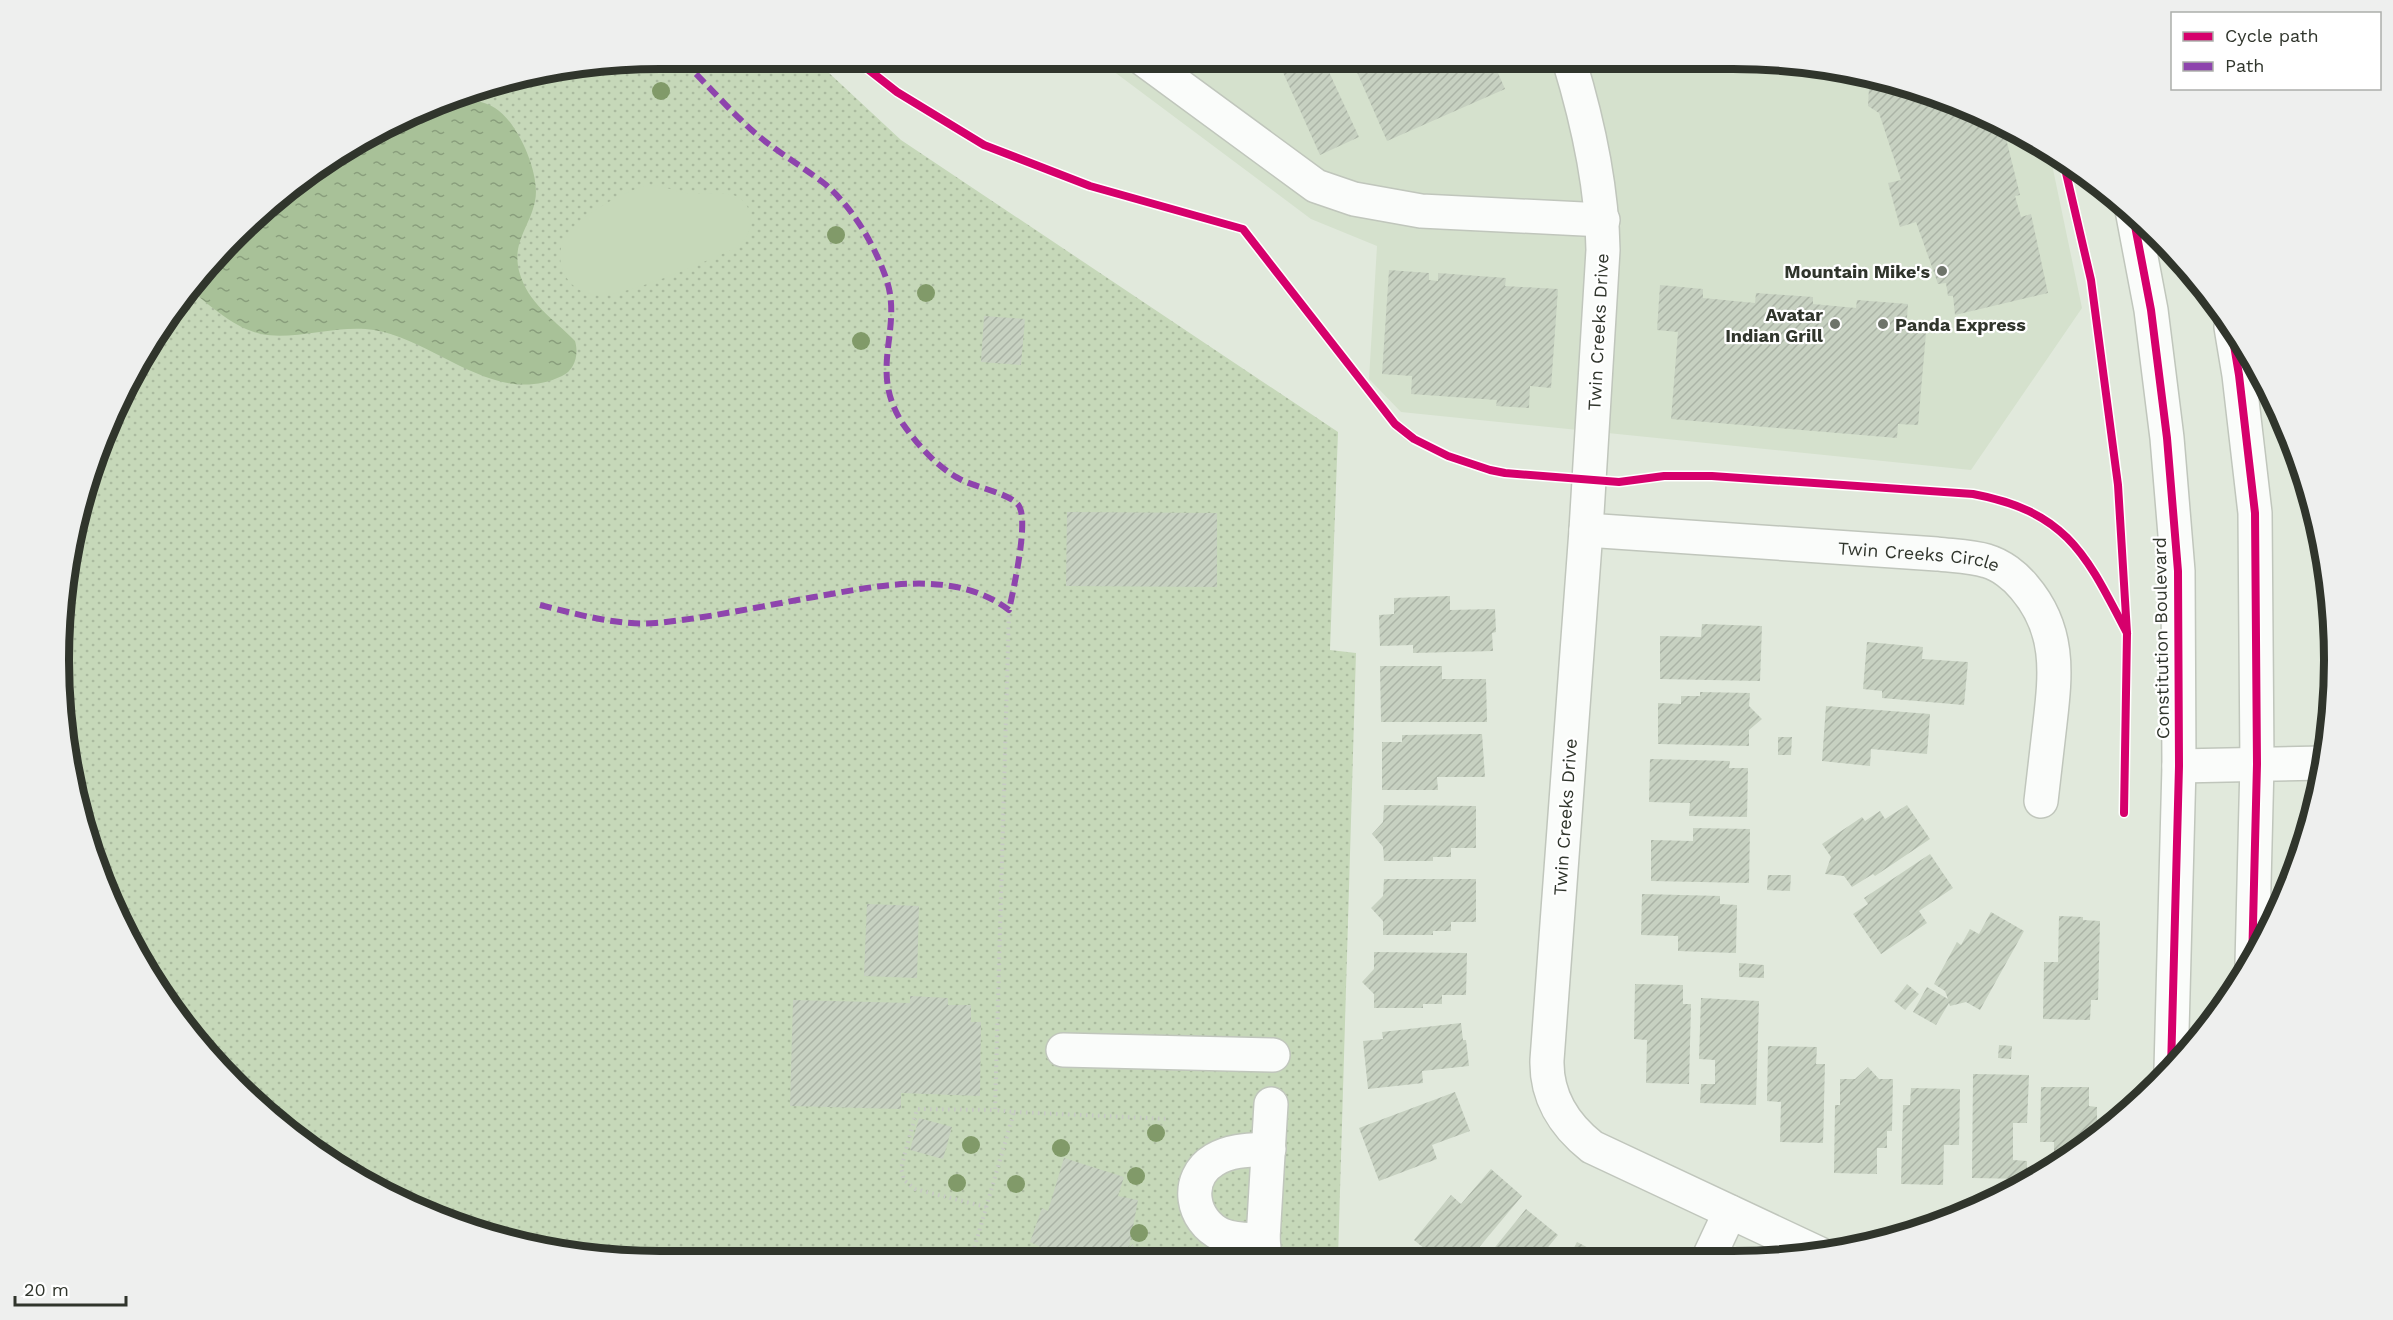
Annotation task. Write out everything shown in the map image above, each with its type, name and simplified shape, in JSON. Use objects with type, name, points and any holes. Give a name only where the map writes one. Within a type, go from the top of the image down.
[{"type":"street","points":[[1157,69],[1316,186],[1354,199],[1421,211],[1603,220]]},
{"type":"street","name":"Twin Creeks Drive","points":[[1571,69],[1593,153],[1603,220],[1586,530],[1546,1060],[1548,1085],[1565,1119],[1592,1147],[1804,1247]]},
{"type":"street","name":"Constitution Boulevard","points":[[2135,227],[2151,310],[2178,571],[2178,766],[2171,1056]]},
{"type":"street","points":[[2235,350],[2255,513],[2257,764],[2253,941]]},
{"type":"street","name":"Twin Creeks Circle","points":[[1586,530],[1936,554],[1987,561],[1999,566],[2022,584],[2040,609],[2049,631],[2054,655],[2053,696],[2042,801]]},
{"type":"street","points":[[2178,766],[2315,763]]},
{"type":"street","points":[[1063,1050],[1274,1055]]},
{"type":"street","points":[[1269,1149],[1241,1150],[1214,1160],[1198,1175],[1194,1188],[1197,1210],[1212,1229],[1264,1249],[1269,1149],[1271,1104]]},
{"type":"street","points":[[1712,1251],[1730,1212]]},
{"type":"path","points":[[995,1110],[1009,610]]},
{"type":"path","points":[[986,1207],[915,1189],[904,1180],[901,1168],[918,1109],[995,1110],[1170,1119]]},
{"type":"path","points":[[973,1251],[1014,1112]]},
{"type":"shaded area","points":[[660,69],[825,69],[901,140],[1338,432],[1330,650],[1356,653],[1338,1251],[621,1250],[545,1240],[507,1231],[470,1220],[399,1190],[364,1172],[300,1129],[242,1078],[191,1020],[148,956],[114,886],[89,813],[74,737],[69,660],[70,621],[80,545],[100,470],[114,434],[148,364],[169,332],[191,300],[242,242],[300,191],[332,169],[364,148],[434,114],[470,100],[545,80],[621,70]]},
{"type":"shaded area","points":[[1110,69],[1772,70],[1848,80],[1886,89],[1959,114],[2029,148],[2052,163],[2082,308],[1971,470],[1401,412],[1369,379],[1377,246],[1311,219]]},
{"type":"shaded area","points":[[649,185],[686,193],[716,193],[735,196],[743,201],[748,209],[751,225],[748,233],[735,248],[626,291],[596,295],[575,287],[566,277],[561,263],[560,252],[565,237],[580,221],[603,205],[628,192]]},
{"type":"water","points":[[469,100],[490,105],[504,115],[526,150],[535,177],[536,190],[533,210],[522,234],[518,251],[519,271],[528,293],[535,302],[575,341],[575,361],[570,370],[562,376],[537,384],[513,384],[467,369],[398,336],[374,330],[346,329],[274,336],[241,327],[196,294],[242,242],[300,191],[364,148],[434,114]]},
{"type":"building","points":[[1281,69],[1328,69],[1359,137],[1320,155]]},
{"type":"building","points":[[1496,69],[1505,89],[1387,141],[1356,70]]},
{"type":"building","points":[[1871,85],[1886,89],[1923,100],[2005,136],[2020,195],[2015,196],[2021,217],[2031,214],[2048,293],[1955,315],[1953,296],[1948,296],[1946,283],[1938,284],[1916,222],[1900,227],[1888,183],[1901,180],[1879,113],[1868,106]]},
{"type":"building","points":[[1389,270],[1429,273],[1429,280],[1438,281],[1438,273],[1506,278],[1505,286],[1558,289],[1551,388],[1530,386],[1529,408],[1496,406],[1497,400],[1411,394],[1412,376],[1382,374]]},
{"type":"building","points":[[1660,285],[1703,289],[1703,298],[1755,303],[1756,293],[1813,297],[1813,304],[1856,308],[1857,300],[1908,304],[1906,331],[1926,333],[1918,425],[1898,424],[1897,438],[1671,419],[1678,332],[1657,330]]},
{"type":"building","points":[[984,316],[1025,319],[1021,365],[981,362]]},
{"type":"building","points":[[1067,512],[1217,513],[1217,587],[1066,586]]},
{"type":"building","points":[[1450,596],[1450,610],[1495,609],[1496,632],[1492,633],[1493,651],[1413,653],[1413,645],[1380,646],[1379,615],[1394,614],[1394,598]]},
{"type":"building","points":[[1702,624],[1762,626],[1760,681],[1660,679],[1660,636],[1701,637]]},
{"type":"building","points":[[1867,642],[1923,647],[1922,659],[1968,662],[1964,705],[1882,698],[1882,691],[1863,689]]},
{"type":"building","points":[[1380,666],[1442,666],[1442,679],[1486,679],[1487,722],[1381,722]]},
{"type":"building","points":[[1700,692],[1750,693],[1749,706],[1762,719],[1749,730],[1749,746],[1658,744],[1658,703],[1681,704],[1681,696],[1700,696]]},
{"type":"building","points":[[1826,706],[1930,714],[1927,754],[1871,749],[1870,766],[1822,761]]},
{"type":"building","points":[[1482,734],[1485,777],[1437,777],[1438,790],[1382,790],[1382,742],[1402,742],[1402,735]]},
{"type":"building","points":[[1778,737],[1792,737],[1791,755],[1778,755]]},
{"type":"building","points":[[1650,759],[1730,761],[1729,768],[1748,768],[1747,817],[1689,816],[1690,803],[1649,802]]},
{"type":"building","points":[[1384,805],[1476,806],[1476,848],[1451,848],[1451,857],[1433,857],[1433,861],[1384,861],[1383,847],[1372,834],[1383,822]]},
{"type":"building","points":[[1907,805],[1930,839],[1875,876],[1873,874],[1852,887],[1844,876],[1825,874],[1831,857],[1822,844],[1862,817],[1865,821],[1880,811],[1885,819]]},
{"type":"building","points":[[1693,828],[1750,829],[1749,883],[1651,881],[1651,840],[1693,841]]},
{"type":"building","points":[[1930,854],[1953,888],[1919,911],[1927,923],[1881,954],[1853,914],[1868,904],[1864,898]]},
{"type":"building","points":[[1768,875],[1791,875],[1790,891],[1767,890]]},
{"type":"building","points":[[1384,879],[1476,879],[1476,922],[1451,922],[1451,931],[1433,931],[1433,935],[1383,935],[1383,921],[1371,908],[1383,896]]},
{"type":"building","points":[[1642,894],[1720,896],[1720,904],[1737,905],[1736,953],[1678,951],[1678,936],[1641,935]]},
{"type":"building","points":[[867,904],[919,906],[917,978],[864,976]]},
{"type":"building","points":[[1991,912],[2024,931],[1980,1010],[1966,1002],[1950,1006],[1949,1003],[1936,1025],[1913,1012],[1927,987],[1948,999],[1945,991],[1934,984],[1957,942],[1961,945],[1970,929],[1979,934]]},
{"type":"building","points":[[2059,916],[2083,917],[2083,920],[2100,921],[2098,1000],[2091,1000],[2090,1020],[2043,1019],[2044,962],[2058,962]]},
{"type":"building","points":[[1374,952],[1467,953],[1466,995],[1442,995],[1442,1004],[1423,1004],[1423,1008],[1374,1008],[1374,994],[1362,982],[1374,969]]},
{"type":"building","points":[[1739,963],[1764,965],[1764,978],[1739,977]]},
{"type":"building","points":[[1635,984],[1683,985],[1683,1004],[1691,1004],[1689,1084],[1646,1083],[1647,1040],[1634,1039]]},
{"type":"building","points":[[1907,984],[1919,994],[1905,1010],[1894,1001]]},
{"type":"building","points":[[910,996],[948,998],[948,1005],[971,1005],[971,1022],[981,1022],[980,1096],[901,1093],[901,1109],[790,1106],[793,1000],[910,1003]]},
{"type":"building","points":[[1701,998],[1759,1001],[1756,1105],[1700,1103],[1701,1084],[1715,1084],[1715,1060],[1699,1059]]},
{"type":"building","points":[[1461,1023],[1463,1040],[1466,1040],[1469,1066],[1422,1071],[1423,1083],[1368,1089],[1363,1041],[1383,1039],[1382,1032]]},
{"type":"building","points":[[1999,1045],[2012,1046],[2011,1059],[1998,1058]]},
{"type":"building","points":[[1768,1046],[1817,1047],[1816,1064],[1825,1064],[1823,1143],[1780,1142],[1781,1102],[1767,1101]]},
{"type":"building","points":[[1868,1067],[1879,1079],[1893,1079],[1892,1131],[1887,1131],[1887,1148],[1877,1148],[1877,1174],[1834,1173],[1835,1105],[1840,1105],[1840,1079],[1855,1079]]},
{"type":"building","points":[[1973,1074],[2029,1075],[2027,1123],[2013,1123],[2013,1160],[2027,1161],[2027,1173],[2015,1179],[1972,1178]]},
{"type":"building","points":[[2041,1087],[2089,1087],[2089,1106],[2097,1107],[2097,1126],[2054,1155],[2054,1142],[2040,1142]]},
{"type":"building","points":[[1911,1088],[1960,1089],[1959,1145],[1944,1145],[1943,1185],[1901,1184],[1903,1105],[1910,1105]]},
{"type":"building","points":[[1455,1092],[1470,1131],[1432,1145],[1437,1159],[1379,1181],[1359,1128]]},
{"type":"building","points":[[919,1118],[952,1127],[943,1159],[910,1150]]},
{"type":"building","points":[[1064,1158],[1124,1177],[1118,1196],[1138,1200],[1129,1248],[1133,1244],[1135,1251],[1049,1251],[1030,1242],[1042,1208],[1048,1211]]},
{"type":"building","points":[[1491,1169],[1522,1196],[1476,1251],[1427,1251],[1414,1240],[1451,1195],[1461,1204]]},
{"type":"building","points":[[1526,1209],[1558,1235],[1545,1251],[1492,1251]]},
{"type":"building","points":[[1577,1242],[1594,1251],[1572,1251]]},
{"type":"marked path","points":[[540,605],[612,621],[656,623],[716,615],[864,588],[914,584],[964,589],[987,597],[1009,610],[1021,541],[1022,514],[1019,506],[1008,497],[964,481],[950,473],[927,454],[903,424],[893,404],[888,385],[890,297],[886,278],[869,240],[845,204],[825,184],[755,133],[691,69]]},
{"type":"cycle path","points":[[868,69],[897,92],[984,145],[1090,186],[1243,229],[1395,424],[1414,439],[1448,456],[1505,473],[1619,482],[1664,476],[1712,476],[1973,494],[2005,502],[2031,512],[2053,525],[2070,541],[2099,581],[2127,633]]},
{"type":"cycle path","points":[[2066,172],[2091,280],[2118,485],[2127,633],[2124,813]]},
{"type":"cycle path","points":[[2135,227],[2151,310],[2167,438],[2178,571],[2179,766],[2171,1056]]},
{"type":"cycle path","points":[[2235,349],[2255,513],[2257,764],[2253,941]]},
{"type":"place","name":"Mountain Mike's","points":[[1942,271]]},
{"type":"place","name":"Avatar Indian Grill","points":[[1835,324]]},
{"type":"place","name":"Panda Express","points":[[1883,324]]}]
